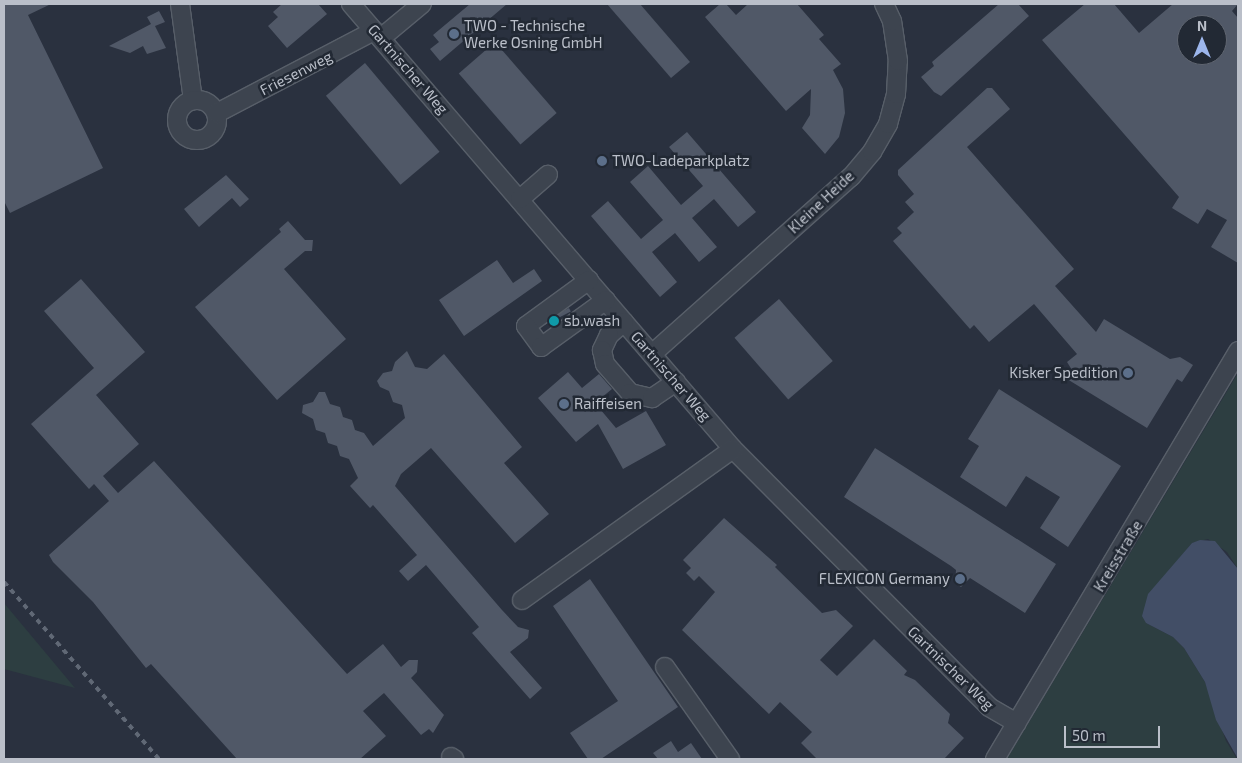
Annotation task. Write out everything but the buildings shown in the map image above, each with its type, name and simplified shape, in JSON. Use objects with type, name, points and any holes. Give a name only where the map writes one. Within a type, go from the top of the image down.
[{"type":"street","points":[[180,4],[193,100]]},
{"type":"street","name":"Gartnischer Weg","points":[[351,4],[733,449],[989,708],[1016,723]]},
{"type":"street","name":"Friesenweg","points":[[216,113],[377,34],[422,4]]},
{"type":"street","name":"Kleine Heide","points":[[652,354],[845,183],[872,152],[888,124],[896,94],[898,61],[892,21],[884,4]]},
{"type":"street","points":[[193,100],[204,101],[216,113],[213,133],[202,140],[189,139],[179,130],[177,117],[182,106],[193,100]]},
{"type":"street","points":[[520,199],[548,176]]},
{"type":"street","points":[[589,280],[526,326],[541,347],[606,300]]},
{"type":"street","points":[[624,322],[609,335],[602,350],[605,364],[623,386],[630,393],[652,398],[676,382]]},
{"type":"street","name":"Kreisstraße","points":[[995,759],[1238,351]]},
{"type":"street","points":[[522,600],[733,449]]},
{"type":"street","points":[[665,667],[730,759]]},
{"type":"shaded area","points":[[1238,373],[1238,569],[1227,552],[1208,539],[1192,543],[1165,576],[1146,623],[1173,637],[1184,648],[1205,682],[1226,741],[1237,759],[1007,759]]},
{"type":"shaded area","points":[[4,603],[75,688],[4,669]]},
{"type":"water","points":[[1200,540],[1215,541],[1238,569],[1238,759],[1216,720],[1205,682],[1184,648],[1173,637],[1146,623],[1142,616],[1148,594],[1192,543]]},
{"type":"railway","points":[[4,582],[159,759]]},
{"type":"place","name":"TWO - Technische Werke Osning GmbH","points":[[454,34]]},
{"type":"place","name":"TWO-Ladeparkplatz","points":[[602,161]]},
{"type":"place","name":"sb.wash","points":[[554,321]]},
{"type":"place","name":"Kisker Spedition","points":[[1128,373]]},
{"type":"place","name":"Raiffeisen","points":[[564,404]]},
{"type":"place","name":"FLEXICON Germany","points":[[960,579]]}]
